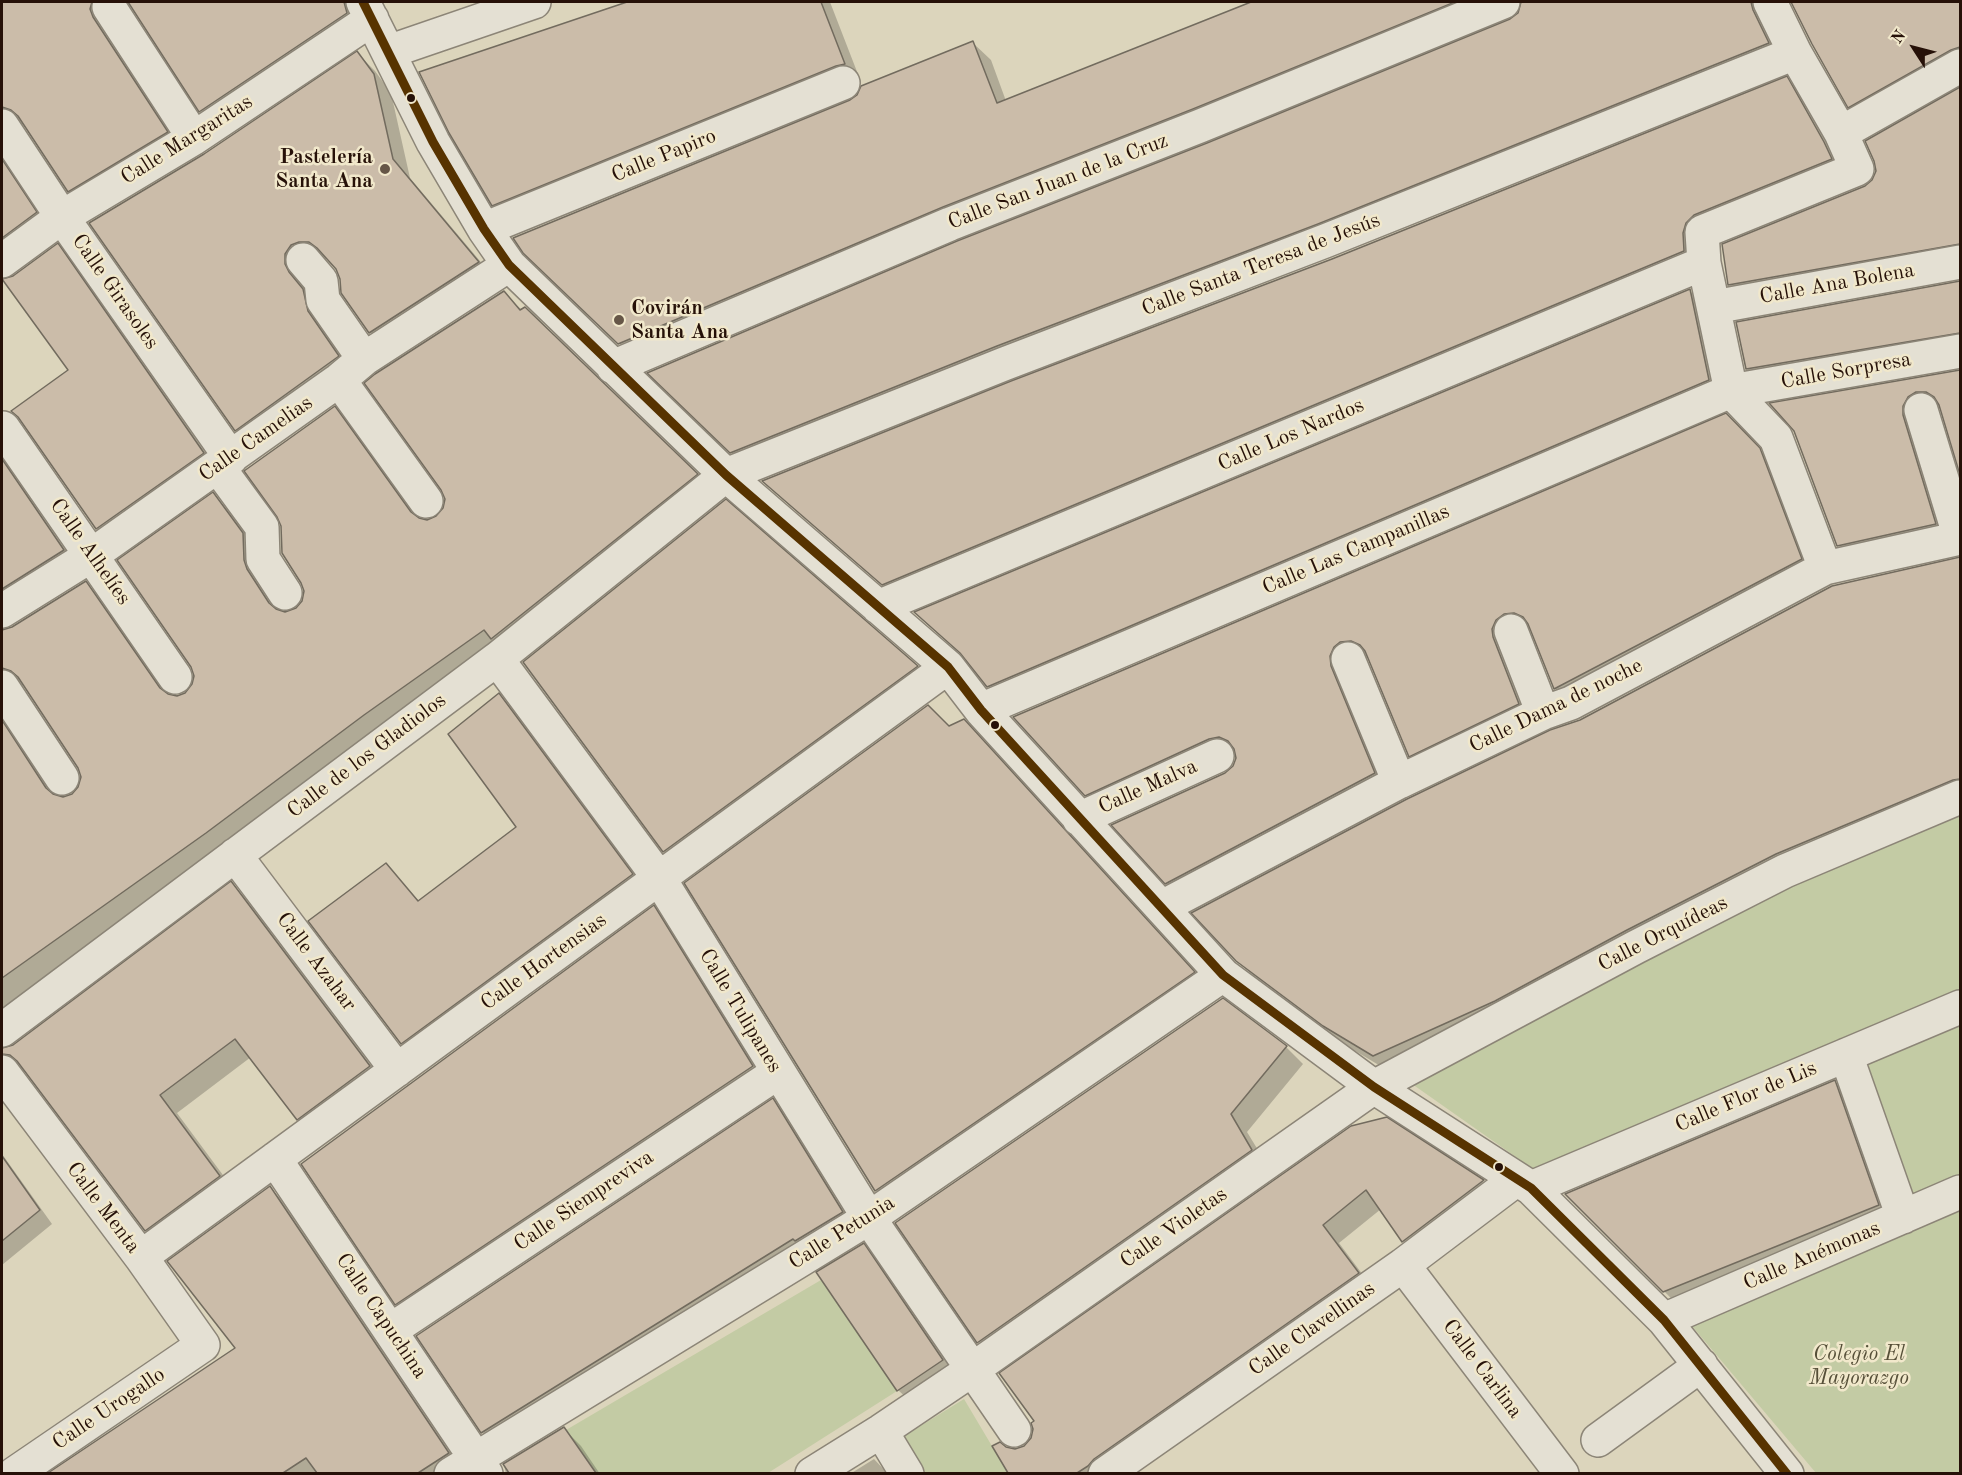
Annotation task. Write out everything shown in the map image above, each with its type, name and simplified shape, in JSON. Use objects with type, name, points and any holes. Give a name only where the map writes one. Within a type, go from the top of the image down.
[{"type":"street","points":[[388,52],[534,2]]},
{"type":"street","name":"Calle San Juan de la Cruz","points":[[613,367],[950,224],[1190,130],[1503,2]]},
{"type":"street","points":[[1770,2],[1795,53],[1841,133],[1857,169],[1702,232],[1704,263],[1731,391],[1776,438],[1825,568]]},
{"type":"street","points":[[108,7],[194,138]]},
{"type":"street","points":[[368,10],[434,142],[484,229],[509,265],[726,475],[948,667],[981,710],[1223,975],[1374,1087],[1524,1184],[1664,1320],[1787,1473]]},
{"type":"street","name":"Calle Margaritas","points":[[2,261],[62,217],[194,138],[368,10]]},
{"type":"street","name":"Calle Santa Teresa de Jesús","points":[[726,475],[1004,364],[1325,241],[1795,53]]},
{"type":"street","points":[[1841,133],[1960,66]]},
{"type":"street","name":"Calle Papiro","points":[[484,229],[843,83]]},
{"type":"street","name":"Calle Girasoles","points":[[2,126],[224,462],[262,527],[263,560],[285,593]]},
{"type":"street","points":[[303,260],[321,281],[323,300],[364,359]]},
{"type":"street","name":"Calle Ana Bolena","points":[[1714,307],[1960,262]]},
{"type":"street","name":"Calle Los Nardos","points":[[878,607],[1704,263]]},
{"type":"street","name":"Calle Camelias","points":[[2,611],[92,555],[339,380],[364,359],[509,265]]},
{"type":"street","name":"Calle Sorpresa","points":[[1731,391],[1960,351]]},
{"type":"street","points":[[339,380],[426,501]]},
{"type":"street","name":"Calle Las Campanillas","points":[[981,710],[1731,391]]},
{"type":"street","points":[[1921,410],[1960,538]]},
{"type":"street","name":"Calle Alhelíes","points":[[3,428],[175,677]]},
{"type":"street","name":"Calle de los Gladiolos","points":[[2,1030],[496,659],[726,475]]},
{"type":"street","name":"Calle Dama de noche","points":[[1162,907],[1399,782],[1543,713],[1571,703],[1825,568],[1960,538]]},
{"type":"street","points":[[1511,631],[1543,713]]},
{"type":"street","name":"Calle Tulipanes","points":[[496,659],[659,878],[869,1218],[974,1369]]},
{"type":"street","points":[[1348,659],[1399,782]]},
{"type":"street","name":"Calle Hortensias","points":[[141,1257],[948,667]]},
{"type":"street","points":[[2,687],[62,778]]},
{"type":"street","name":"Calle Malva","points":[[1079,819],[1217,756]]},
{"type":"street","name":"Calle Orquídeas","points":[[1374,1087],[1636,947],[1785,871],[1960,798]]},
{"type":"street","name":"Calle Azahar","points":[[235,855],[397,1070]]},
{"type":"street","name":"Calle Petunia","points":[[471,1468],[869,1218],[1223,975]]},
{"type":"street","name":"Calle Flor de Lis","points":[[1524,1184],[1960,1007]]},
{"type":"street","points":[[1846,1055],[1903,1217]]},
{"type":"street","name":"Calle Menta","points":[[2,1072],[141,1257],[203,1345]]},
{"type":"street","name":"Calle Siempreviva","points":[[391,1330],[777,1072]]},
{"type":"street","name":"Calle Violetas","points":[[812,1473],[881,1431],[974,1369],[1374,1087]]},
{"type":"street","name":"Calle Capuchina","points":[[275,1159],[391,1330],[471,1468]]},
{"type":"street","name":"Calle Clavellinas","points":[[1105,1473],[1403,1265],[1524,1184]]},
{"type":"street","name":"Calle Anémonas","points":[[1664,1320],[1960,1192]]},
{"type":"street","name":"Calle Carlina","points":[[1403,1265],[1562,1473]]},
{"type":"street","name":"Calle Urogallo","points":[[14,1473],[203,1345]]},
{"type":"street","points":[[1598,1440],[1701,1365]]},
{"type":"street","points":[[974,1369],[1014,1430]]},
{"type":"street","points":[[881,1431],[907,1473]]},
{"type":"green space","points":[[1960,809],[1960,992],[1533,1169],[1405,1079],[1861,851]]},
{"type":"green space","points":[[1960,1005],[1960,1177],[1909,1200],[1855,1051]]},
{"type":"green space","name":"Colegio El Mayorazgo","points":[[1960,1211],[1960,1473],[1816,1473],[1692,1326]]},
{"type":"green space","points":[[821,1280],[897,1391],[768,1473],[596,1473],[566,1430]]},
{"type":"green space","points":[[964,1399],[1008,1473],[926,1473],[901,1438]]},
{"type":"building","points":[[2,2],[92,2],[90,9],[93,17],[168,132],[68,192],[18,116],[2,107]]},
{"type":"building","points":[[128,2],[344,2],[347,13],[199,112]]},
{"type":"building","points":[[627,2],[821,2],[845,64],[492,206],[449,133],[419,72]]},
{"type":"building","points":[[1251,2],[1455,2],[1193,109],[943,207],[618,344],[523,253],[513,238],[850,100],[857,95],[861,86],[973,41],[997,103]]},
{"type":"building","points":[[1521,2],[1751,2],[1769,43],[1318,224],[997,346],[730,453],[647,373],[957,241],[1207,143],[1510,19],[1518,13]]},
{"type":"building","points":[[1791,2],[1960,2],[1960,47],[1848,108]]},
{"type":"building","points":[[357,51],[374,74],[393,159],[479,262],[369,333],[341,293],[340,279],[336,269],[309,242],[291,245],[285,254],[285,264],[303,289],[308,311],[339,356],[235,431],[89,223],[204,154]]},
{"type":"building","points":[[1787,76],[1832,159],[1694,215],[1686,223],[1683,233],[1684,251],[882,585],[762,481],[1011,381],[1332,259]]},
{"type":"building","points":[[1960,87],[1960,244],[1728,285],[1722,244],[1865,186],[1872,180],[1876,171],[1865,141]]},
{"type":"building","points":[[2,159],[37,212],[2,238]]},
{"type":"building","points":[[58,243],[204,453],[96,529],[18,417],[11,411],[68,370],[2,279],[13,276]]},
{"type":"building","points":[[1960,281],[1960,333],[1746,369],[1736,322]]},
{"type":"building","points":[[1690,289],[1709,380],[987,687],[960,653],[914,612]]},
{"type":"building","points":[[504,291],[520,310],[525,307],[698,474],[491,639],[484,630],[364,715],[206,833],[2,978],[2,720],[46,788],[53,794],[63,797],[72,794],[78,787],[81,777],[78,768],[18,677],[2,668],[2,630],[12,627],[86,581],[160,688],[168,694],[177,696],[185,693],[192,684],[194,676],[191,667],[117,560],[213,492],[243,533],[244,560],[247,569],[269,603],[285,612],[296,608],[302,601],[304,591],[282,553],[281,526],[244,471],[335,406],[411,512],[427,520],[436,516],[443,508],[445,499],[441,490],[364,383]]},
{"type":"building","points":[[1960,370],[1960,475],[1939,405],[1934,397],[1926,392],[1916,392],[1908,397],[1903,406],[1903,415],[1936,524],[1837,546],[1794,431],[1769,403]]},
{"type":"building","points":[[1726,413],[1760,448],[1802,559],[1554,689],[1528,624],[1523,617],[1514,613],[1504,614],[1496,620],[1492,629],[1493,637],[1519,704],[1409,757],[1365,651],[1360,645],[1351,641],[1340,642],[1334,647],[1330,656],[1331,666],[1375,773],[1165,884],[1111,825],[1225,773],[1233,766],[1236,758],[1234,749],[1228,741],[1219,737],[1209,739],[1085,796],[1013,717]]},
{"type":"building","points":[[2,459],[64,550],[2,589]]},
{"type":"building","points":[[726,499],[918,666],[663,852],[523,662]]},
{"type":"building","points":[[1960,557],[1960,779],[1776,854],[1495,1001],[1373,1056],[1323,1026],[1236,961],[1191,913],[1407,799],[1550,730],[1580,720],[1832,586]]},
{"type":"building","points":[[499,693],[633,874],[401,1044],[308,921],[386,863],[418,901],[516,827],[448,734]]},
{"type":"building","points":[[928,705],[949,726],[964,719],[1195,972],[875,1191],[684,883]]},
{"type":"building","points":[[231,881],[370,1066],[297,1120],[235,1039],[160,1095],[220,1176],[145,1231],[17,1061],[10,1055],[2,1054],[2,1048],[13,1045]]},
{"type":"building","points":[[654,905],[753,1066],[395,1305],[301,1164]]},
{"type":"building","points":[[1223,998],[1287,1046],[1231,1114],[1252,1150],[977,1343],[895,1223]]},
{"type":"building","points":[[1835,1080],[1879,1205],[1663,1292],[1565,1194]]},
{"type":"building","points":[[773,1098],[843,1212],[795,1241],[793,1239],[481,1433],[416,1336]]},
{"type":"building","points":[[1387,1117],[1484,1180],[1402,1242],[1366,1190],[1323,1225],[1359,1273],[1077,1473],[1008,1473],[992,1446],[1000,1442],[1006,1447],[1015,1449],[1024,1446],[1031,1438],[1033,1429],[1031,1423],[1034,1421],[999,1373],[1351,1126]]},
{"type":"building","points":[[2,1156],[40,1210],[2,1241]]},
{"type":"building","points":[[270,1186],[449,1453],[418,1473],[317,1473],[306,1458],[283,1473],[48,1473],[235,1348],[167,1261]]},
{"type":"building","points":[[864,1243],[943,1360],[897,1391],[816,1272]]},
{"type":"building","points":[[564,1427],[596,1473],[509,1473],[503,1464]]},
{"type":"transit line","points":[[363,2],[433,142],[484,229],[509,265],[726,475],[948,667],[981,710],[1223,975],[1374,1087],[1531,1188],[1664,1320],[1787,1474]]},
{"type":"place","name":"Pastelería Santa Ana","points":[[385,169]]},
{"type":"place","name":"Covirán Santa Ana","points":[[619,320]]}]
